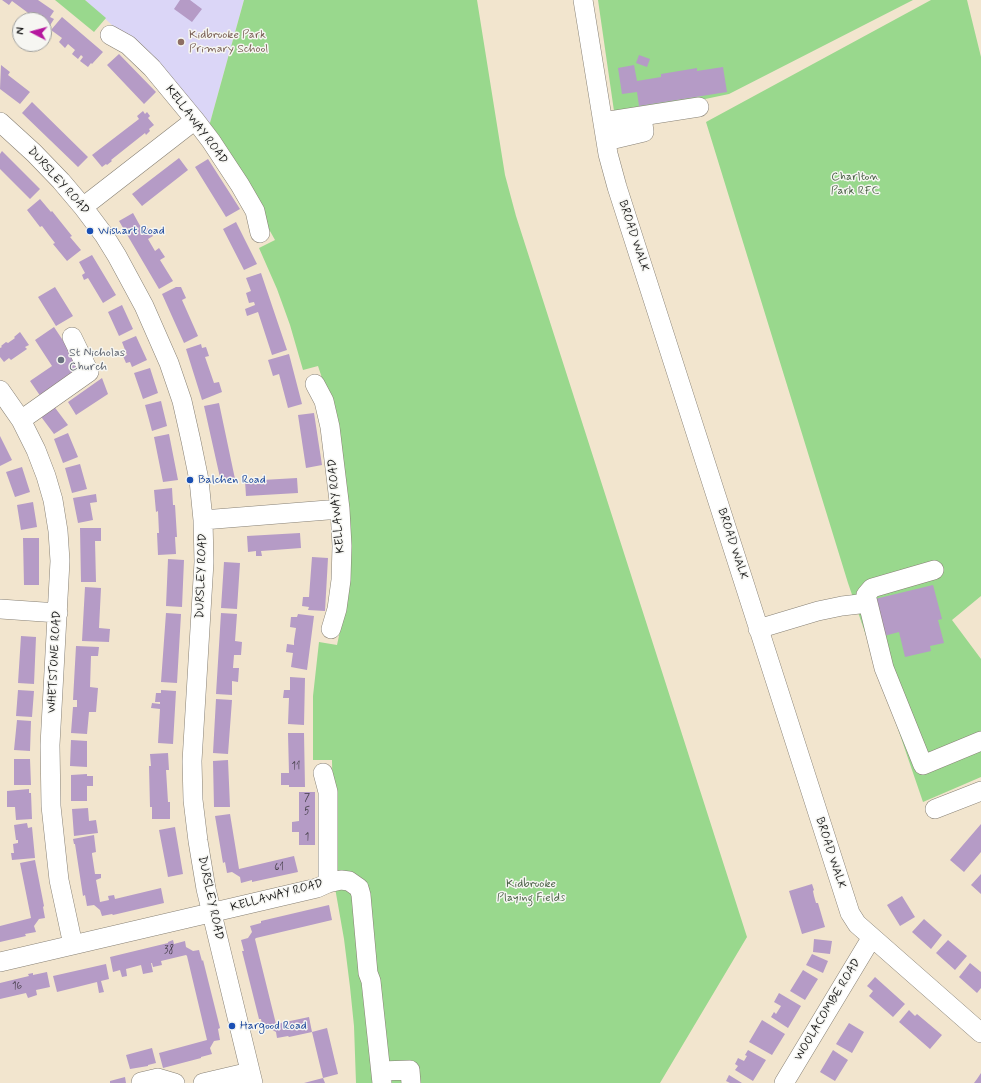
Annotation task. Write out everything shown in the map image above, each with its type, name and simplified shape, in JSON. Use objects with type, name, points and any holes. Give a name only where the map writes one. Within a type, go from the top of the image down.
[{"type":"street","name":"BROAD WALK","points":[[583,0],[608,154],[619,194],[850,913],[857,924],[981,1033]]},
{"type":"street","name":"KELLAWAY ROAD","points":[[110,35],[128,45],[152,68],[211,141],[255,211],[260,233]]},
{"type":"street","points":[[603,122],[699,107]]},
{"type":"street","points":[[606,141],[644,132],[642,116]]},
{"type":"street","points":[[83,207],[195,120]]},
{"type":"street","name":"DURSLEY ROAD","points":[[0,122],[34,153],[61,181],[104,235],[132,283],[158,336],[182,401],[199,480],[203,520],[204,562],[192,761],[193,800],[198,841],[212,912],[252,1077]]},
{"type":"street","points":[[21,420],[89,372],[72,337]]},
{"type":"street","name":"KELLAWAY ROAD","points":[[315,384],[324,401],[330,427],[340,509],[342,546],[341,580],[337,610],[330,630]]},
{"type":"street","name":"WHETSTONE ROAD","points":[[0,390],[21,420],[36,450],[53,500],[58,531],[60,561],[50,745],[51,806],[59,880],[73,945]]},
{"type":"street","points":[[203,520],[340,509]]},
{"type":"street","points":[[934,570],[872,588],[866,595],[884,668],[924,765],[946,748],[981,741]]},
{"type":"street","points":[[758,629],[818,611],[842,606],[868,604]]},
{"type":"street","points":[[0,609],[58,612]]},
{"type":"street","name":"KELLAWAY ROAD","points":[[212,912],[317,888],[328,884],[328,792],[323,772]]},
{"type":"street","points":[[935,809],[981,791]]},
{"type":"street","points":[[328,884],[341,880],[349,881],[358,888],[361,896],[368,973],[371,981],[381,1077],[410,1070],[411,1083]]},
{"type":"street","points":[[0,962],[212,912]]},
{"type":"street","name":"WOOLACOMBE ROAD","points":[[784,1083],[872,937]]},
{"type":"street","points":[[203,1083],[252,1077]]},
{"type":"street","points":[[142,1083],[141,1082],[158,1078],[175,1083]]},
{"type":"shaded area","name":"Kidbrooke Park Primary School","points":[[85,0],[244,0],[208,130],[155,65]]},
{"type":"green space","points":[[55,0],[85,0],[106,18],[94,32]]},
{"type":"green space","name":"Kidbrooke Playing Fields","points":[[244,0],[477,0],[505,175],[516,216],[747,937],[660,1083],[356,1083],[354,1026],[350,987],[344,939],[334,882],[332,760],[313,760],[313,696],[319,642],[337,645],[344,612],[326,390],[318,366],[303,370],[290,325],[277,289],[259,248],[275,240],[247,190],[208,130]]},
{"type":"green space","points":[[598,0],[913,0],[729,94],[615,118]]},
{"type":"green space","name":"Charlton Park RFC","points":[[931,0],[967,0],[981,57],[981,596],[952,620],[981,659],[981,777],[923,802],[848,583],[706,122]]},
{"type":"building","points":[[2,0],[38,0],[54,11],[52,14],[52,12],[27,12],[12,1],[9,5]]},
{"type":"building","points":[[180,0],[190,0],[202,9],[192,22],[174,9]]},
{"type":"building","points":[[62,17],[103,52],[88,67],[80,61],[83,57],[81,55],[78,59],[72,54],[75,50],[68,44],[65,48],[59,42],[62,38],[52,31]]},
{"type":"building","points":[[119,54],[156,92],[144,104],[107,65]]},
{"type":"building","points":[[639,55],[650,59],[647,67],[636,63]]},
{"type":"building","points":[[1,65],[10,72],[8,75],[30,92],[20,104],[0,89]]},
{"type":"building","points":[[634,65],[637,81],[661,77],[661,74],[697,68],[697,71],[723,67],[727,92],[639,106],[637,92],[622,94],[618,68]]},
{"type":"building","points":[[32,102],[88,157],[78,167],[22,113]]},
{"type":"building","points":[[143,111],[145,114],[147,112],[150,116],[148,118],[154,125],[149,129],[150,131],[146,135],[145,133],[111,160],[112,161],[107,165],[106,164],[102,167],[92,155],[139,119],[137,116]]},
{"type":"building","points":[[2,151],[40,189],[30,199],[0,169],[0,154]]},
{"type":"building","points":[[179,158],[188,170],[142,206],[132,194]]},
{"type":"building","points":[[208,159],[240,209],[226,217],[195,167]]},
{"type":"building","points":[[40,199],[51,212],[52,211],[81,250],[67,261],[53,244],[55,243],[42,226],[40,227],[27,210]]},
{"type":"building","points":[[133,213],[143,231],[148,228],[153,236],[148,239],[155,251],[159,248],[165,257],[160,260],[173,281],[159,289],[119,221]]},
{"type":"building","points":[[236,222],[257,264],[244,270],[223,229]]},
{"type":"building","points":[[92,255],[116,295],[103,303],[88,278],[84,280],[82,275],[85,273],[79,262]]},
{"type":"building","points":[[261,273],[287,350],[272,355],[258,312],[247,316],[245,309],[255,305],[254,302],[249,303],[246,293],[251,291],[246,278]]},
{"type":"building","points":[[55,287],[73,316],[56,326],[38,297]]},
{"type":"building","points":[[176,287],[181,287],[186,298],[182,300],[198,336],[184,343],[162,294]]},
{"type":"building","points":[[122,305],[133,329],[119,336],[108,312]]},
{"type":"building","name":"St Nicholas Church","points":[[54,327],[72,354],[70,355],[81,371],[41,397],[30,381],[52,366],[35,340]]},
{"type":"building","points":[[20,332],[29,345],[25,347],[27,349],[11,360],[9,358],[4,362],[0,357],[1,346],[15,338],[14,337]]},
{"type":"building","points":[[136,336],[147,360],[132,367],[130,362],[126,363],[123,356],[127,355],[122,342]]},
{"type":"building","points":[[201,344],[202,348],[206,347],[209,356],[205,357],[214,383],[219,382],[222,392],[202,400],[186,349]]},
{"type":"building","points":[[289,354],[302,404],[288,408],[279,374],[273,376],[268,360]]},
{"type":"building","points":[[150,368],[158,393],[143,399],[134,373]]},
{"type":"building","points":[[102,378],[108,394],[76,415],[68,402]]},
{"type":"building","points":[[161,401],[167,426],[152,431],[145,405]]},
{"type":"building","points":[[219,403],[235,479],[221,482],[204,406]]},
{"type":"building","points":[[53,405],[68,425],[54,434],[39,414]]},
{"type":"building","points":[[314,413],[322,465],[306,468],[298,415]]},
{"type":"building","points":[[68,433],[78,457],[63,463],[54,439]]},
{"type":"building","points":[[169,434],[178,480],[163,482],[154,437]]},
{"type":"building","points":[[0,436],[12,460],[0,466]]},
{"type":"building","points":[[80,464],[87,489],[72,493],[65,468]]},
{"type":"building","points":[[22,467],[30,492],[15,497],[6,472]]},
{"type":"building","points":[[297,478],[298,493],[246,496],[245,481]]},
{"type":"building","points":[[172,488],[173,505],[175,505],[177,537],[175,537],[176,554],[158,555],[158,511],[156,512],[154,490]]},
{"type":"building","points":[[96,494],[97,502],[90,503],[93,520],[78,523],[73,498]]},
{"type":"building","points":[[33,502],[37,527],[21,530],[17,505]]},
{"type":"building","points":[[80,528],[101,528],[101,541],[95,541],[96,582],[81,582]]},
{"type":"building","points":[[300,533],[301,548],[261,551],[262,556],[256,556],[256,551],[248,552],[247,536]]},
{"type":"building","points":[[23,538],[39,538],[39,585],[24,585]]},
{"type":"building","points":[[312,557],[328,558],[325,611],[308,610],[309,607],[302,606],[303,597],[309,597]]},
{"type":"building","points":[[168,559],[184,560],[182,607],[166,606]]},
{"type":"building","points":[[224,562],[240,563],[237,609],[221,608]]},
{"type":"building","points":[[933,585],[942,619],[938,620],[944,643],[930,646],[931,651],[905,657],[899,632],[884,636],[875,599]]},
{"type":"building","points":[[85,587],[101,588],[99,628],[110,629],[109,642],[82,641]]},
{"type":"building","points":[[166,613],[181,614],[177,683],[161,682]]},
{"type":"building","points":[[221,613],[237,614],[235,641],[242,642],[241,655],[234,655],[233,668],[239,668],[238,682],[232,681],[232,695],[216,694]]},
{"type":"building","points":[[298,614],[314,616],[307,670],[291,667],[293,653],[286,652],[287,644],[294,645],[296,628],[290,627],[291,617],[297,617]]},
{"type":"building","points":[[21,636],[36,637],[34,684],[18,683]]},
{"type":"building","points":[[76,646],[99,647],[98,656],[91,656],[90,687],[98,688],[96,712],[89,712],[87,734],[71,733],[73,707],[77,707],[77,700],[73,700]]},
{"type":"building","points":[[290,677],[305,678],[304,725],[288,724],[289,698],[283,698],[284,690],[290,690]]},
{"type":"building","points":[[18,690],[34,691],[32,717],[16,716]]},
{"type":"building","points":[[161,690],[176,691],[173,744],[158,743],[160,709],[151,708],[152,703],[160,704],[160,702],[155,702],[156,693],[161,693]]},
{"type":"building","points":[[216,699],[232,700],[228,754],[213,753]]},
{"type":"building","points":[[17,720],[31,721],[30,751],[14,750]]},
{"type":"building","points":[[288,733],[304,733],[305,787],[289,787],[289,785],[281,785],[281,773],[289,773]]},
{"type":"building","points":[[71,740],[87,741],[87,767],[70,766]]},
{"type":"building","points":[[168,753],[169,770],[166,770],[168,802],[170,802],[170,819],[152,819],[152,807],[150,807],[150,754]]},
{"type":"building","points":[[14,759],[30,759],[31,785],[14,785]]},
{"type":"building","points":[[228,760],[230,807],[214,807],[213,761]]},
{"type":"building","points":[[87,774],[87,776],[93,776],[93,786],[87,786],[87,801],[71,801],[71,775]]},
{"type":"building","points":[[29,789],[29,793],[31,793],[32,819],[16,820],[15,807],[7,807],[7,791]]},
{"type":"building","points":[[299,792],[315,792],[315,845],[299,845],[299,832],[292,832],[292,822],[299,821]]},
{"type":"building","points":[[88,808],[89,821],[96,820],[98,833],[74,836],[72,809]]},
{"type":"building","points":[[230,814],[239,869],[294,856],[298,872],[241,883],[240,877],[232,872],[227,873],[225,862],[223,863],[215,816]]},
{"type":"building","points":[[27,823],[28,828],[32,827],[35,858],[12,860],[11,853],[14,853],[13,844],[18,843],[18,840],[16,840],[14,825]]},
{"type":"building","points":[[981,824],[981,852],[964,872],[950,860]]},
{"type":"building","points":[[175,827],[183,874],[168,877],[159,830]]},
{"type":"building","points":[[94,835],[96,852],[92,854],[95,874],[101,874],[101,878],[96,880],[100,902],[109,900],[108,896],[114,895],[115,899],[161,888],[164,903],[113,915],[102,916],[100,910],[94,905],[87,906],[85,895],[83,896],[73,839]]},
{"type":"building","points":[[35,860],[45,918],[39,919],[34,926],[36,932],[0,942],[0,926],[31,918],[20,863]]},
{"type":"building","points":[[981,874],[981,894],[971,885]]},
{"type":"building","points":[[812,884],[816,903],[818,903],[825,927],[802,934],[789,891]]},
{"type":"building","points":[[902,896],[915,917],[900,926],[887,905]]},
{"type":"building","points":[[329,905],[332,920],[255,939],[276,1024],[309,1017],[312,1032],[277,1038],[276,1032],[269,1028],[263,1030],[242,951],[244,951],[241,940],[248,938],[252,932],[250,926],[261,923],[261,921]]},
{"type":"building","points":[[924,919],[942,935],[931,949],[912,932]]},
{"type":"building","points":[[814,939],[832,941],[830,954],[813,952]]},
{"type":"building","points":[[173,940],[174,944],[185,941],[186,947],[193,951],[199,950],[202,961],[203,960],[220,1028],[218,1029],[220,1040],[214,1041],[210,1048],[212,1054],[163,1068],[159,1053],[207,1040],[187,956],[161,961],[162,965],[153,967],[151,963],[153,972],[143,974],[141,965],[126,969],[127,976],[122,977],[120,970],[113,972],[110,957],[168,943]]},
{"type":"building","points":[[948,940],[967,956],[955,970],[936,953]]},
{"type":"building","points":[[812,954],[828,961],[823,973],[806,965]]},
{"type":"building","points":[[970,963],[981,972],[981,988],[977,993],[959,977]]},
{"type":"building","points":[[106,964],[109,979],[101,981],[104,992],[99,993],[97,982],[57,992],[53,976]]},
{"type":"building","points":[[803,970],[818,979],[805,1000],[790,991]]},
{"type":"building","points":[[47,972],[50,987],[36,990],[37,995],[28,998],[26,993],[0,999],[0,983],[29,976],[28,974],[33,973],[33,975]]},
{"type":"building","points":[[875,977],[905,1004],[893,1017],[869,996],[873,991],[867,986]]},
{"type":"building","points":[[779,993],[801,1006],[788,1028],[771,1017],[774,1012],[776,1014],[781,1006],[774,1002]]},
{"type":"building","points":[[909,1010],[915,1016],[917,1014],[942,1035],[930,1049],[899,1022]]},
{"type":"building","points":[[762,1020],[785,1034],[772,1055],[749,1042]]},
{"type":"building","points":[[849,1023],[864,1032],[852,1053],[836,1044]]},
{"type":"building","points":[[327,1028],[338,1074],[323,1078],[312,1032]]},
{"type":"building","points":[[152,1048],[156,1063],[130,1069],[126,1055]]},
{"type":"building","points":[[748,1050],[766,1060],[753,1081],[735,1070],[738,1066],[735,1064],[738,1058],[744,1061]]},
{"type":"building","points":[[833,1050],[848,1060],[835,1081],[820,1072]]},
{"type":"building","points":[[981,1073],[981,1083],[974,1083],[977,1079]]},
{"type":"building","points":[[729,1075],[742,1083],[730,1083],[726,1081]]},
{"type":"building","points":[[125,1077],[126,1083],[110,1083],[110,1081]]},
{"type":"building","points":[[323,1078],[325,1083],[304,1083]]},
{"type":"place","name":"Kidbrooke Park Primary School","points":[[181,42]]},
{"type":"place","name":"Wishart Road","points":[[90,231]]},
{"type":"place","name":"St Nicholas Church","points":[[61,360]]},
{"type":"place","name":"Balchen Road","points":[[190,480]]},
{"type":"place","name":"Hargood Road","points":[[232,1026]]}]
